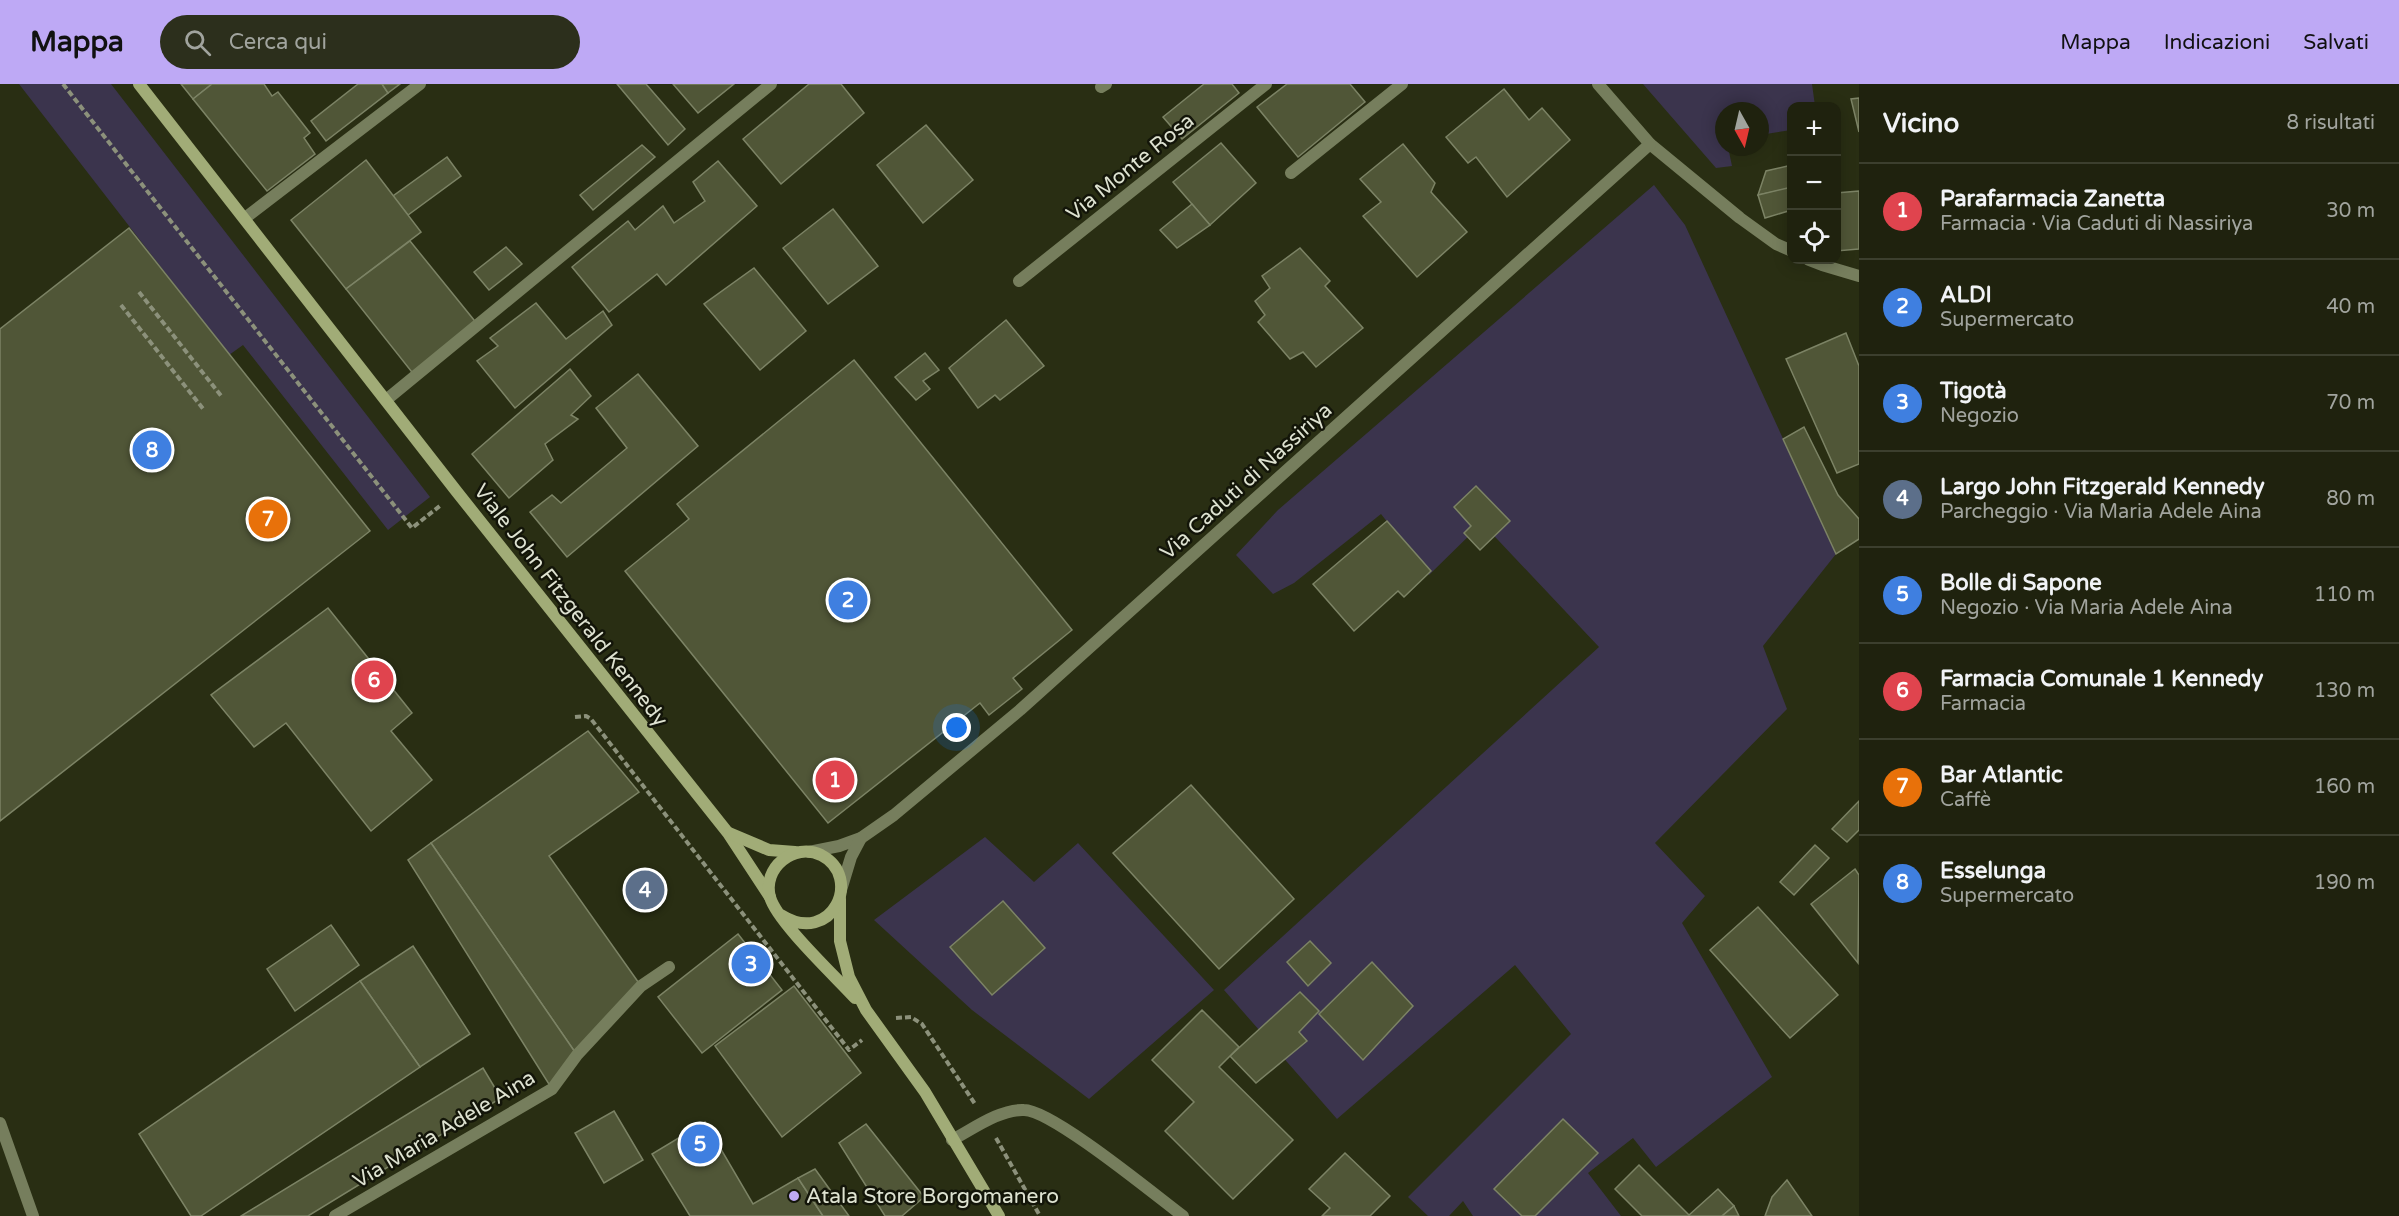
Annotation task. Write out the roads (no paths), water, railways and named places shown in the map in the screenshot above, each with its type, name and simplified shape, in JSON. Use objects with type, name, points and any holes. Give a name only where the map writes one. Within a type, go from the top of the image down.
[{"type":"main road","name":"Viale John Fitzgerald Kennedy","points":[[139,84],[457,492],[728,832],[781,915],[811,952],[866,1010],[925,1092],[999,1216]]},
{"type":"main road","name":"Viale John Fitzgerald Kennedy","points":[[728,832],[769,850],[803,852],[829,861],[840,879],[840,941],[849,977],[866,1010]]},
{"type":"main road","points":[[770,897],[769,886],[777,864],[803,852]]},
{"type":"main road","points":[[781,915],[797,923],[815,923],[834,909],[841,894]]},
{"type":"street","points":[[245,218],[420,84]]},
{"type":"street","points":[[386,400],[771,84]]},
{"type":"street","name":"Via Monte Rosa","points":[[1019,281],[1266,84]]},
{"type":"street","points":[[1291,173],[1402,84]]},
{"type":"street","points":[[1598,84],[1650,144],[1740,218],[1787,249]]},
{"type":"street","name":"Via Caduti di Nassiriya","points":[[803,852],[839,846],[861,838],[894,815],[1020,710],[1650,144]]},
{"type":"street","points":[[1818,264],[1859,276]]},
{"type":"street","points":[[841,894],[851,857],[861,838]]},
{"type":"street","name":"Via Maria Adele Aina","points":[[335,1216],[552,1089],[577,1055],[641,986],[669,967]]},
{"type":"street","points":[[952,1140],[1013,1111],[1034,1111],[1060,1125],[1184,1216]]},
{"type":"street","points":[[0,1122],[33,1216]]},
{"type":"place","name":"Esselunga","points":[[152,450]]},
{"type":"place","name":"Bar Atlantic","points":[[268,519]]},
{"type":"place","name":"ALDI","points":[[848,600]]},
{"type":"place","name":"Farmacia Comunale 1 Kennedy","points":[[374,680]]},
{"type":"place","name":"Parafarmacia Zanetta","points":[[835,780]]},
{"type":"place","name":"Largo John Fitzgerald Kennedy","points":[[645,890]]},
{"type":"place","name":"Tigotà","points":[[751,964]]},
{"type":"place","name":"Bolle di Sapone","points":[[700,1144]]},
{"type":"place","name":"Atala Store Borgomanero","points":[[794,1196]]}]
